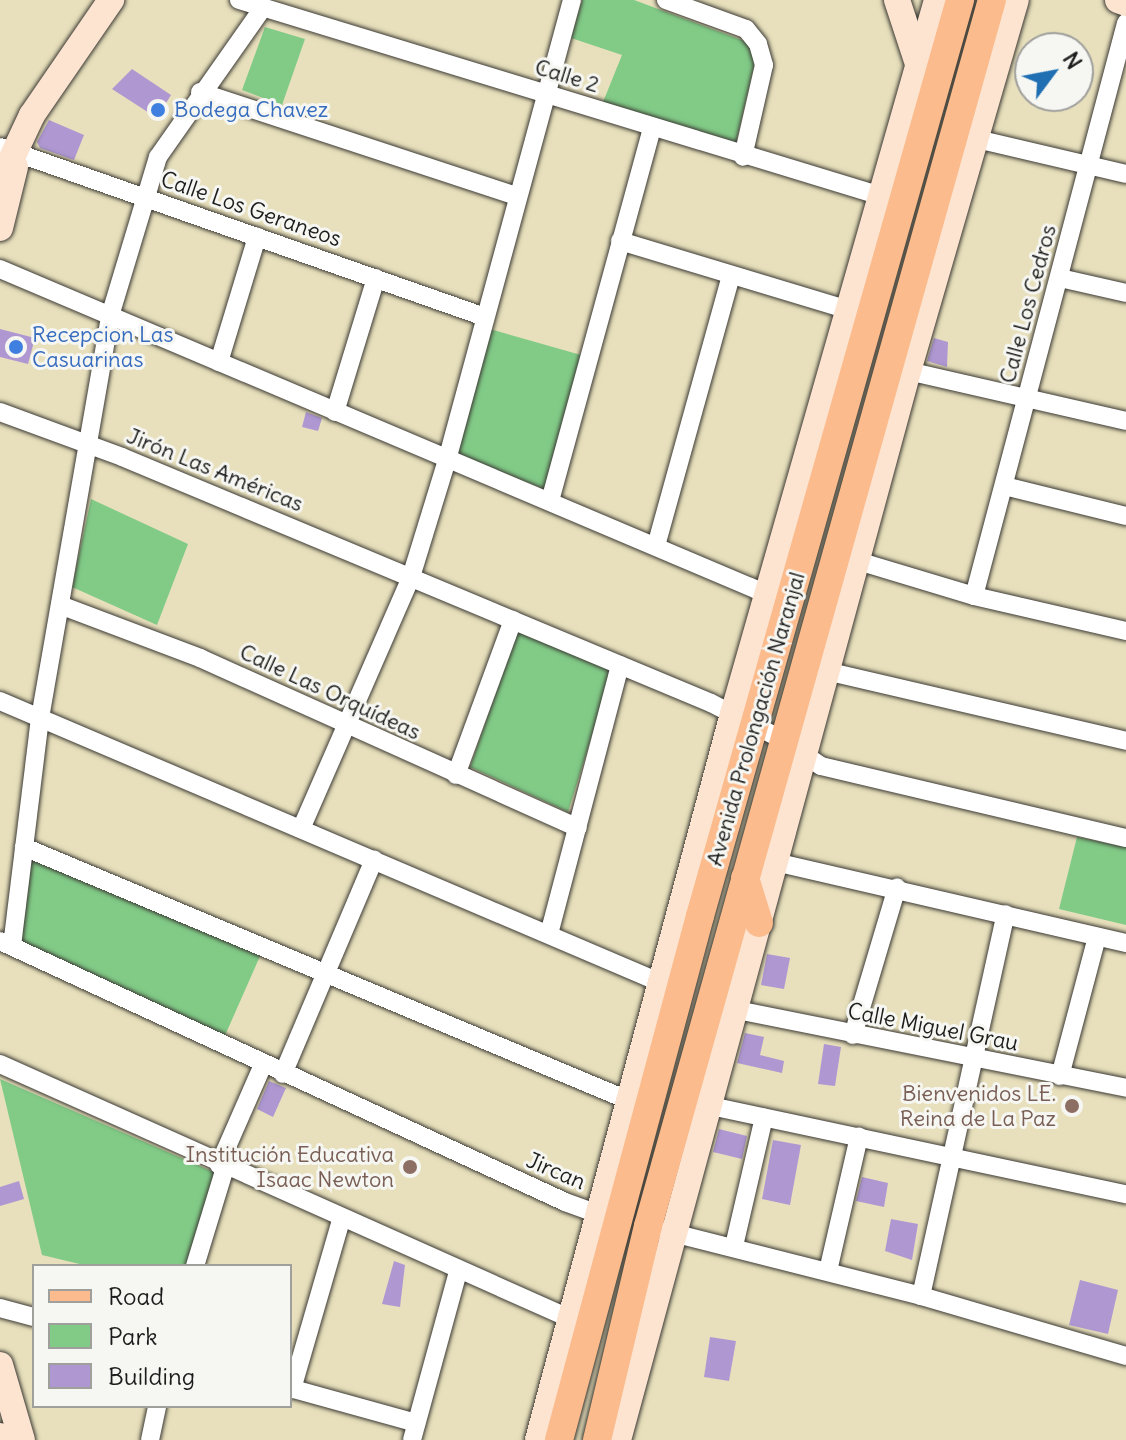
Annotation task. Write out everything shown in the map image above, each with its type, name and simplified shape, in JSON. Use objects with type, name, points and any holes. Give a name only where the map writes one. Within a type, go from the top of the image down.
[{"type":"main road","name":"Avenida Prolongación Naranjal","points":[[561,1431],[608,1218],[700,916],[744,720],[960,0]]},
{"type":"main road","name":"Avenida Prolongación Naranjal","points":[[610,1436],[745,878],[794,749],[912,279],[992,0]]},
{"type":"main road","points":[[911,94],[921,129]]},
{"type":"main road","points":[[912,279],[943,255]]},
{"type":"main road","points":[[745,878],[759,923]]},
{"type":"main road","points":[[675,931],[700,916]]},
{"type":"main road","points":[[551,1389],[561,1431]]},
{"type":"street","points":[[0,183],[9,151],[111,0]]},
{"type":"street","name":"Calle 2","points":[[239,0],[743,157],[881,196]]},
{"type":"street","points":[[301,829],[411,577],[447,460],[516,196],[572,0]]},
{"type":"street","points":[[666,0],[746,29],[758,44],[764,65],[743,157]]},
{"type":"street","points":[[897,0],[918,64]]},
{"type":"street","name":"Avenida Prolongación Naranjal","points":[[538,1440],[551,1389],[608,1218],[630,1101],[675,931],[744,720],[769,595],[937,0]]},
{"type":"street","name":"Avenida Prolongación Naranjal","points":[[662,1230],[706,1105],[759,923],[775,862],[794,749],[826,671],[908,371],[1016,0]]},
{"type":"street","points":[[1118,0],[1126,3]]},
{"type":"street","points":[[6,944],[24,847],[40,718],[110,316],[158,157],[200,92],[262,9]]},
{"type":"street","name":"Calle Los Cedros","points":[[974,596],[1126,23]]},
{"type":"street","points":[[200,92],[516,196]]},
{"type":"street","points":[[550,501],[652,127]]},
{"type":"street","points":[[977,139],[1126,174]]},
{"type":"street","points":[[0,228],[9,151]]},
{"type":"street","name":"Calle Los Geraneos","points":[[9,151],[485,317]]},
{"type":"street","points":[[219,362],[257,237]]},
{"type":"street","points":[[620,241],[849,310]]},
{"type":"street","points":[[0,269],[769,595]]},
{"type":"street","points":[[656,546],[731,276]]},
{"type":"street","points":[[335,412],[376,278]]},
{"type":"street","points":[[1060,278],[1126,293]]},
{"type":"street","points":[[908,371],[1126,421]]},
{"type":"street","name":"Jirón Las Américas","points":[[0,412],[87,444],[620,665],[744,720],[821,766],[1126,838]]},
{"type":"street","points":[[1004,486],[1126,516]]},
{"type":"street","points":[[858,561],[974,596],[1126,631]]},
{"type":"street","name":"Calle Las Orquídeas","points":[[60,605],[200,658],[347,727],[578,828]]},
{"type":"street","points":[[456,775],[513,620]]},
{"type":"street","points":[[549,934],[620,665]]},
{"type":"street","points":[[826,671],[1126,741]]},
{"type":"street","points":[[0,701],[661,983]]},
{"type":"street","points":[[24,847],[630,1101]]},
{"type":"street","points":[[283,1074],[374,860]]},
{"type":"street","points":[[775,862],[897,887],[1126,943]]},
{"type":"street","points":[[853,1035],[897,887]]},
{"type":"street","points":[[921,1296],[1006,914]]},
{"type":"street","points":[[1060,1076],[1097,937]]},
{"type":"street","name":"Jircan","points":[[6,944],[263,1065],[608,1218],[828,1271],[1126,1356]]},
{"type":"street","name":"Calle Miguel Grau","points":[[732,1009],[972,1061],[1126,1088]]},
{"type":"street","points":[[0,1064],[222,1167],[573,1320]]},
{"type":"street","points":[[196,1264],[222,1167],[263,1065]]},
{"type":"street","points":[[706,1105],[1126,1194]]},
{"type":"street","points":[[734,1246],[764,1117]]},
{"type":"street","points":[[828,1271],[859,1137]]},
{"type":"street","points":[[292,1386],[341,1220]]},
{"type":"street","points":[[292,1389],[414,1432],[458,1272]]},
{"type":"street","points":[[0,1308],[32,1316]]},
{"type":"street","points":[[0,1365],[13,1438]]},
{"type":"street","points":[[150,1440],[157,1408]]},
{"type":"green space","points":[[582,0],[634,0],[750,43],[755,62],[735,147],[603,102],[622,55],[571,38]]},
{"type":"green space","points":[[265,27],[305,39],[282,105],[242,90]]},
{"type":"green space","points":[[490,329],[581,355],[544,489],[457,454]]},
{"type":"green space","points":[[91,499],[188,544],[157,625],[72,587]]},
{"type":"green space","points":[[519,627],[613,668],[568,812],[470,767]]},
{"type":"green space","points":[[1077,837],[1126,847],[1126,925],[1059,909]]},
{"type":"green space","points":[[32,858],[261,954],[223,1040],[21,943]]},
{"type":"green space","points":[[0,1079],[216,1173],[189,1264],[80,1264],[42,1255]]},
{"type":"building","points":[[132,69],[171,95],[157,118],[112,89]]},
{"type":"building","points":[[49,120],[84,135],[74,160],[40,148],[37,142]]},
{"type":"building","name":"Recepcion Las Casuarinas","points":[[0,329],[35,338],[28,364],[0,357]]},
{"type":"building","points":[[934,338],[948,342],[947,367],[927,361]]},
{"type":"building","points":[[306,412],[322,418],[318,431],[302,427]]},
{"type":"building","points":[[767,954],[790,958],[784,989],[761,985]]},
{"type":"building","points":[[745,1033],[764,1037],[760,1055],[784,1061],[782,1073],[737,1063]]},
{"type":"building","points":[[824,1044],[841,1047],[835,1086],[818,1084]]},
{"type":"building","points":[[269,1081],[286,1088],[273,1117],[257,1109]]},
{"type":"building","points":[[719,1129],[747,1136],[742,1159],[713,1152]]},
{"type":"building","points":[[773,1140],[801,1145],[790,1205],[762,1199]]},
{"type":"building","points":[[862,1177],[888,1183],[884,1207],[856,1201]]},
{"type":"building","points":[[19,1181],[24,1199],[0,1206],[0,1187]]},
{"type":"building","points":[[891,1219],[918,1224],[912,1260],[885,1251]]},
{"type":"building","points":[[394,1261],[405,1265],[400,1307],[382,1304]]},
{"type":"building","points":[[1080,1280],[1118,1290],[1108,1334],[1069,1325]]},
{"type":"building","points":[[710,1337],[736,1341],[729,1381],[704,1377]]},
{"type":"place","name":"Bodega Chavez","points":[[158,110]]},
{"type":"place","name":"Recepcion Las Casuarinas","points":[[16,347]]},
{"type":"place","name":"Bienvenidos LE. Reina de La Paz","points":[[1072,1106]]},
{"type":"place","name":"Institución Educativa Isaac Newton","points":[[410,1167]]}]
